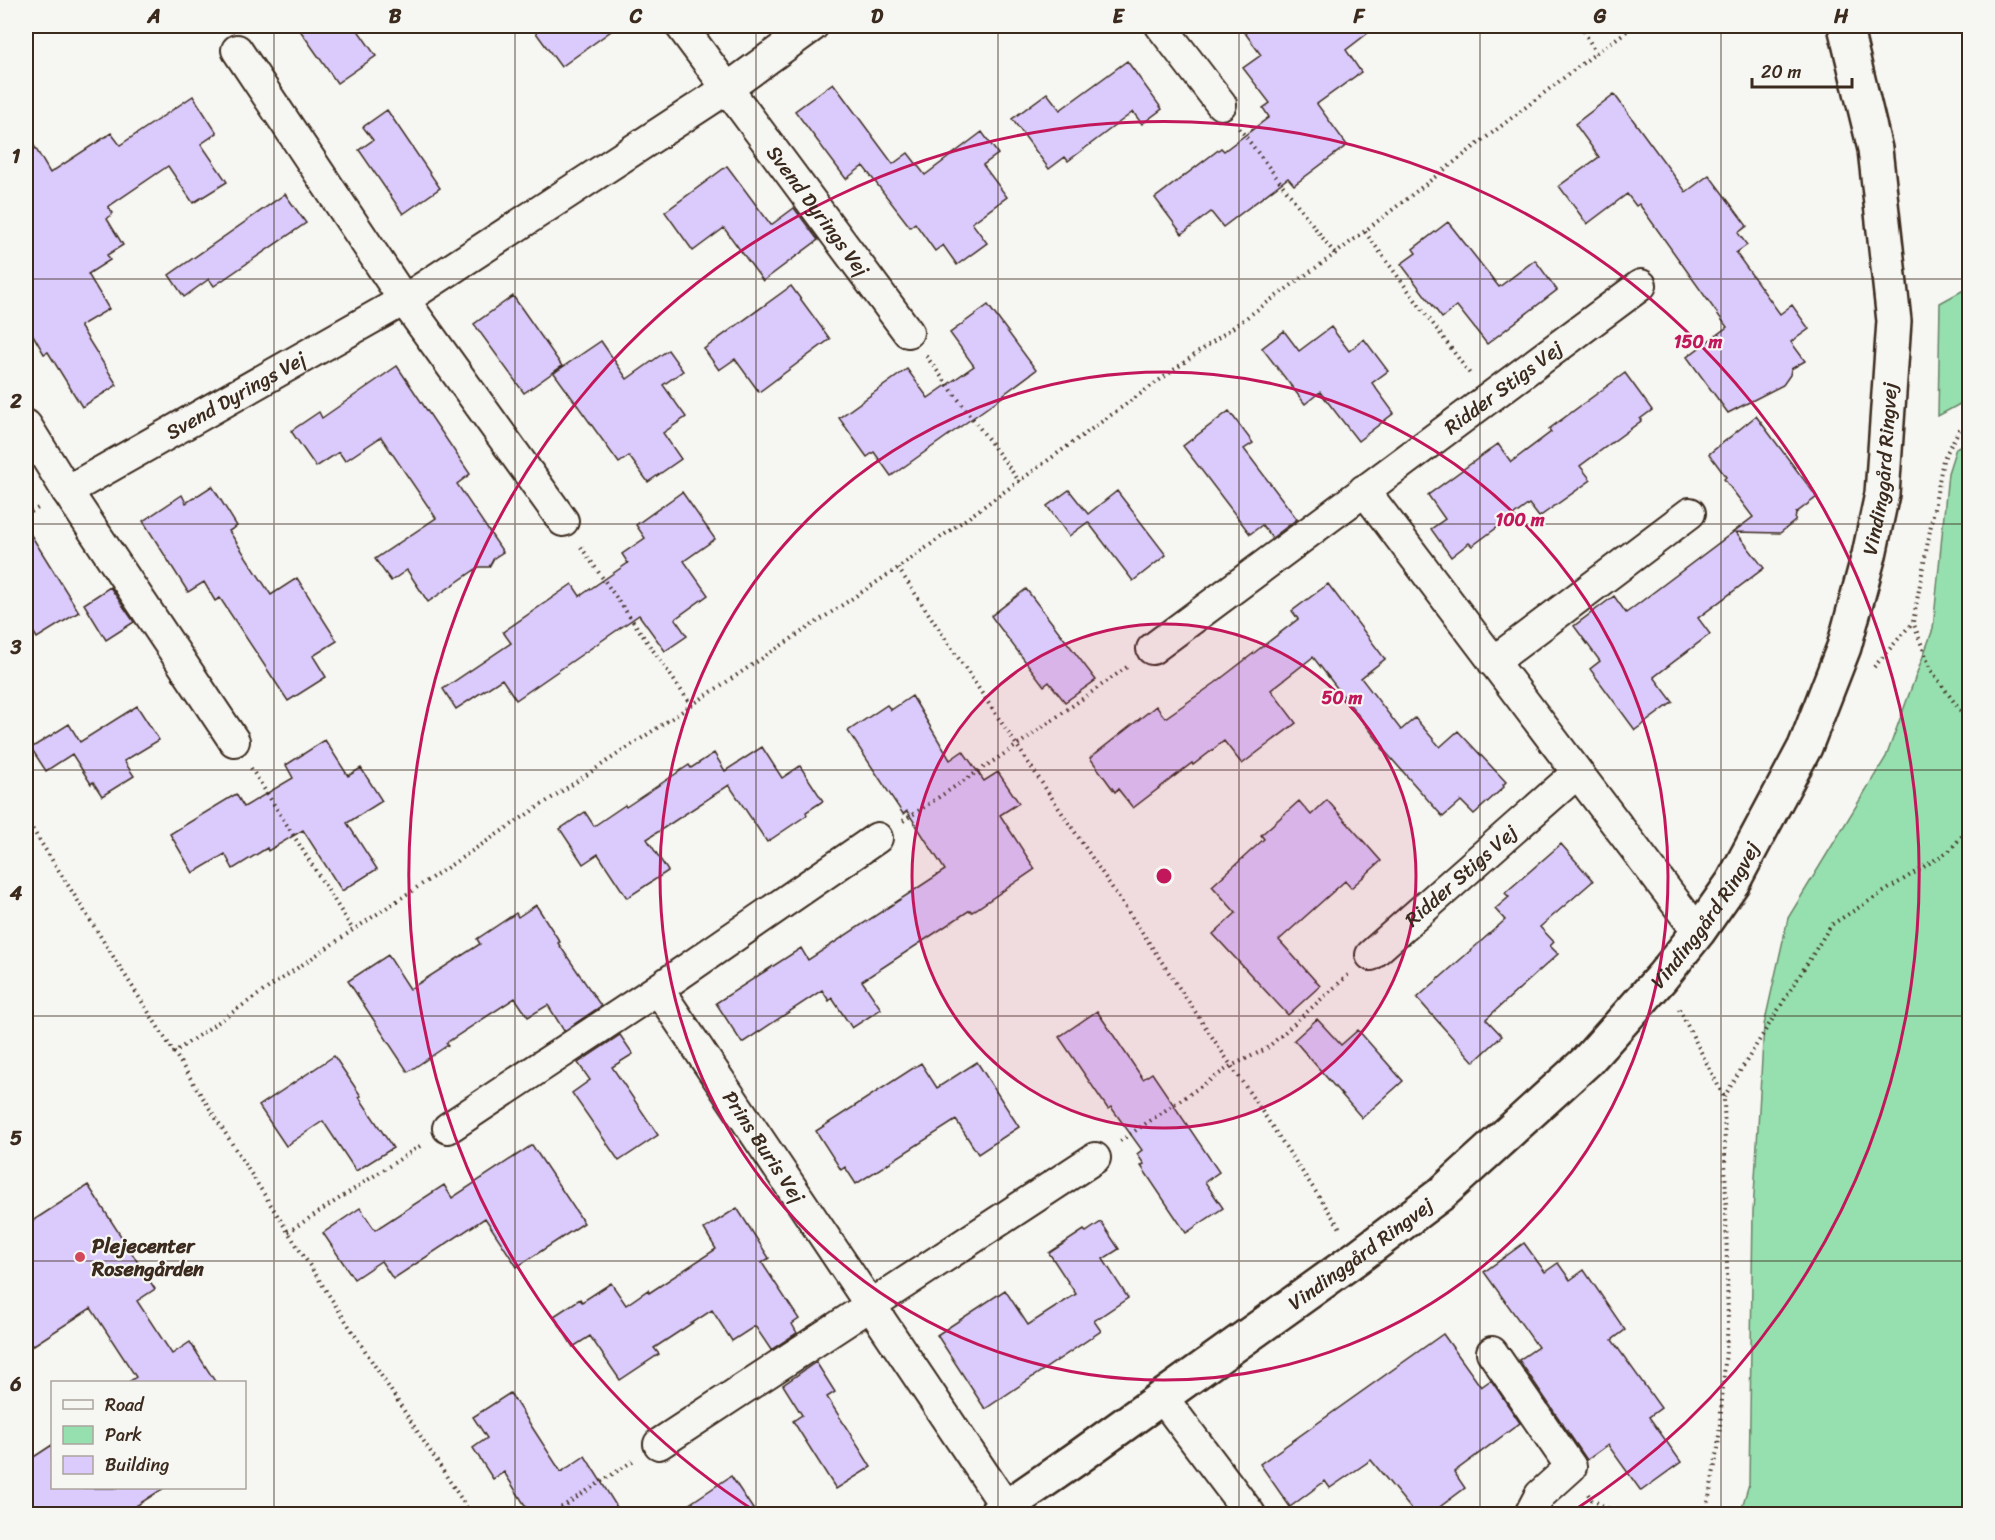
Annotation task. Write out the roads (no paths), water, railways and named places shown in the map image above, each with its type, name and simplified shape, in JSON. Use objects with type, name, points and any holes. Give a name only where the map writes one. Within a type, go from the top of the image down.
[{"type":"street","name":"Svend Dyrings Vej","points":[[681,26],[908,332]]},
{"type":"street","name":"Svend Dyrings Vej","points":[[67,491],[404,300],[728,88],[813,26]]},
{"type":"street","points":[[1161,26],[1221,104]]},
{"type":"street","name":"Vindinggård Ringvej","points":[[1001,1511],[1076,1460],[1359,1256],[1441,1194],[1587,1060],[1662,977],[1698,932],[1733,882],[1805,747],[1844,648],[1869,555],[1882,494],[1894,321],[1875,148],[1845,26]]},
{"type":"street","points":[[237,50],[404,300],[563,521]]},
{"type":"street","name":"Ridder Stigs Vej","points":[[1152,649],[1641,285]]},
{"type":"street","points":[[26,425],[67,491],[234,741]]},
{"type":"street","points":[[1364,490],[1698,932]]},
{"type":"street","points":[[1493,662],[1690,513]]},
{"type":"street","name":"Ridder Stigs Vej","points":[[1371,955],[1577,773]]},
{"type":"street","points":[[448,1128],[657,989],[877,838]]},
{"type":"street","name":"Prins Buris Vej","points":[[657,989],[964,1442],[1001,1511]]},
{"type":"street","points":[[659,1444],[1095,1158]]},
{"type":"street","points":[[1492,1352],[1571,1467],[1540,1495],[1530,1515]]},
{"type":"street","points":[[1162,1396],[1251,1515]]},
{"type":"place","name":"Plejecenter Rosengården","points":[[80,1257]]}]
